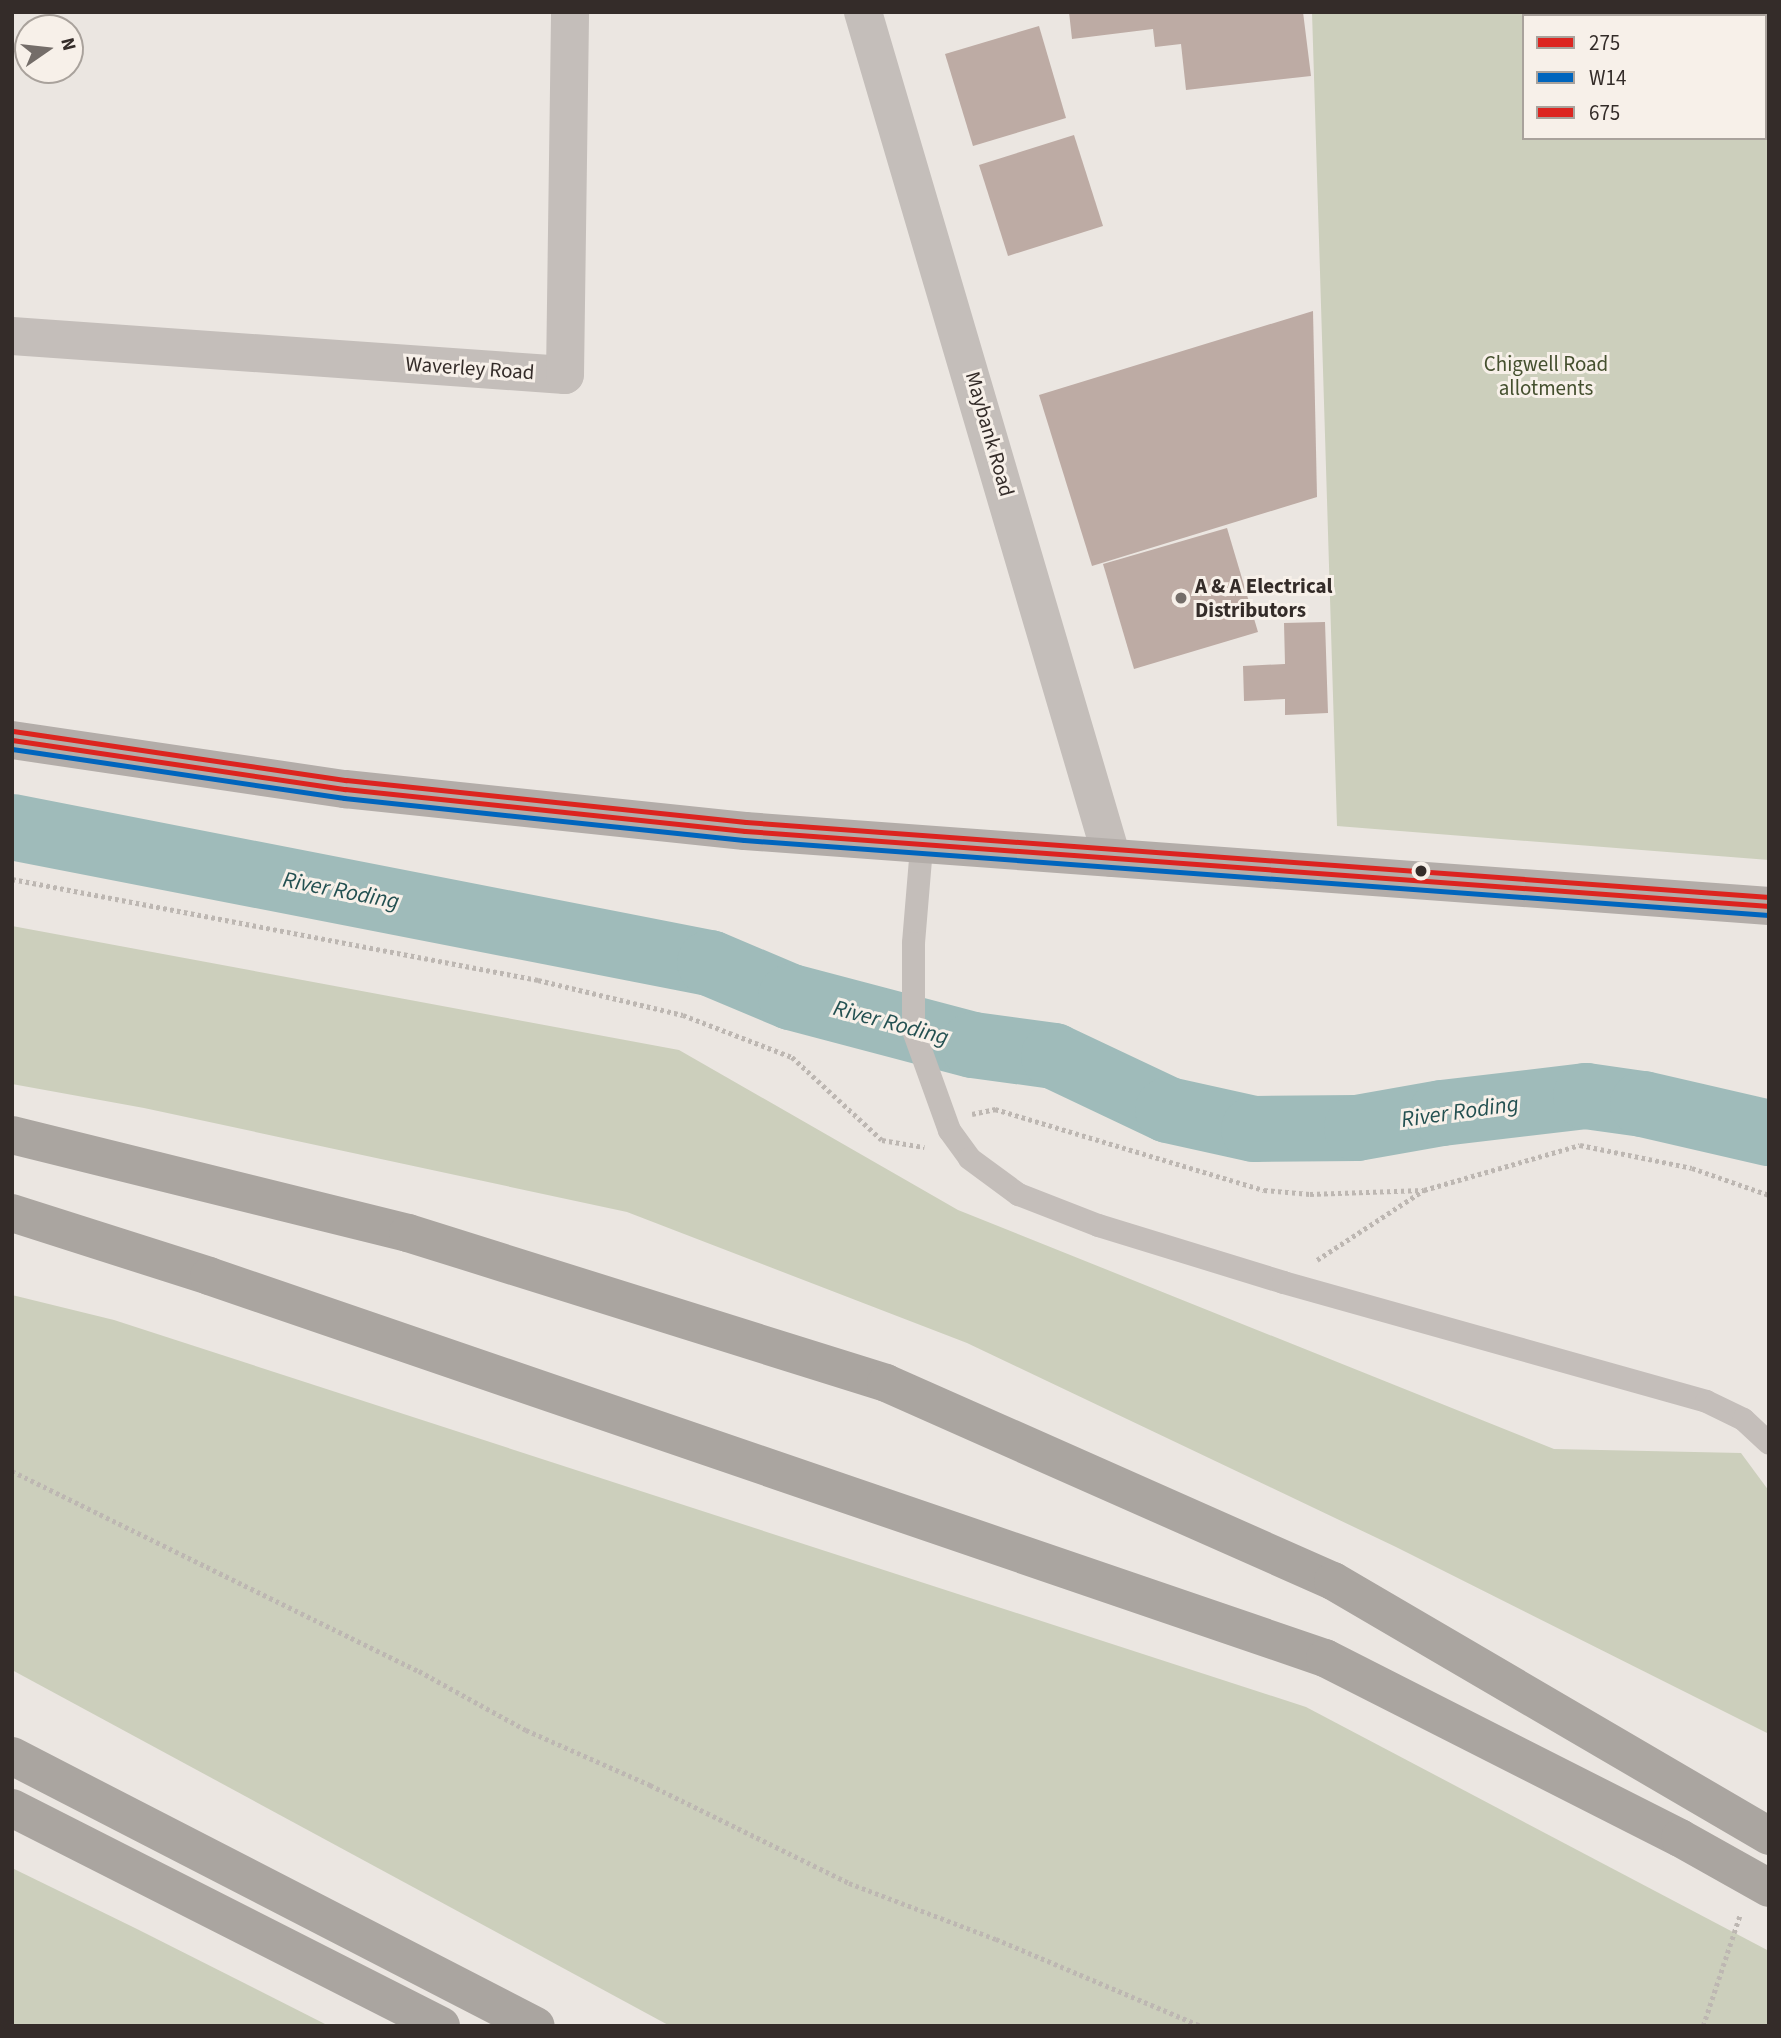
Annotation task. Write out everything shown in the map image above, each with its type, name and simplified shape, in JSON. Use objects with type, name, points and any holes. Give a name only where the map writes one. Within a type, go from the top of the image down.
[{"type":"highway","points":[[12,1135],[408,1233],[886,1383],[1333,1581],[1769,1836]]},
{"type":"highway","points":[[12,1213],[209,1276],[1325,1658],[1680,1838],[1756,1897]]},
{"type":"highway","points":[[12,1756],[536,2026]]},
{"type":"highway","points":[[12,1778],[529,2026]]},
{"type":"highway","points":[[12,1808],[441,2026]]},
{"type":"main road","points":[[12,740],[345,789],[921,847],[1112,858],[1769,906]]},
{"type":"street","name":"Waverley Road","points":[[12,336],[565,376],[570,12]]},
{"type":"street","name":"Maybank Road","points":[[863,12],[1112,858]]},
{"type":"lane","points":[[921,847],[913,943],[913,1030],[925,1074],[949,1130],[969,1158],[1018,1194],[1098,1225],[1283,1282],[1706,1401],[1743,1419],[1769,1443]]},
{"type":"path","points":[[12,879],[538,980],[683,1015],[792,1057],[882,1140],[925,1147]]},
{"type":"path","points":[[970,1114],[995,1109],[1264,1190],[1310,1194],[1424,1190],[1580,1145],[1692,1168],[1769,1195]]},
{"type":"path","points":[[1283,1282],[1424,1190]]},
{"type":"path","points":[[12,1471],[419,1671],[526,1730],[650,1785],[849,1883],[996,1939],[1200,2026]]},
{"type":"path","points":[[1703,2026],[1756,1897]]},
{"type":"green space","name":"Chigwell Road allotments","points":[[1312,12],[1769,12],[1769,860],[1337,826]]},
{"type":"green space","points":[[12,926],[679,1050],[958,1210],[1554,1449],[1741,1453],[1769,1491],[1769,1734],[1396,1547],[967,1343],[627,1212],[144,1108],[12,1084]]},
{"type":"green space","points":[[12,1295],[114,1320],[1306,1707],[1769,1951],[1769,2026],[670,2026],[12,1670]]},
{"type":"green space","points":[[12,1868],[137,1929],[329,2026],[12,2024]]},
{"type":"building","points":[[1069,12],[1303,12],[1311,76],[1186,90],[1181,44],[1155,47],[1153,29],[1072,39]]},
{"type":"building","points":[[1039,26],[1066,118],[973,146],[945,54]]},
{"type":"building","points":[[1074,135],[1103,226],[1008,256],[979,165]]},
{"type":"building","points":[[1313,311],[1317,497],[1092,566],[1039,395]]},
{"type":"building","name":"A & A Electrical Distributors","points":[[1227,528],[1258,632],[1134,669],[1103,564]]},
{"type":"building","points":[[1325,622],[1328,713],[1285,715],[1285,699],[1244,701],[1243,666],[1285,664],[1284,623]]},
{"type":"waterway","name":"River Roding","points":[[12,827],[710,963],[791,997],[973,1045],[1054,1056],[1168,1110],[1254,1129],[1357,1128],[1442,1113],[1586,1096],[1643,1104],[1769,1133]]},
{"type":"transit line","name":"675","points":[[13,731],[346,780],[746,822],[1769,897]]},
{"type":"transit line","name":"275","points":[[12,740],[345,789],[745,831],[1769,906]]},
{"type":"transit line","name":"W14","points":[[12,749],[344,798],[744,840],[1768,915]]},
{"type":"place","name":"A & A Electrical Distributors","points":[[1181,598]]}]
